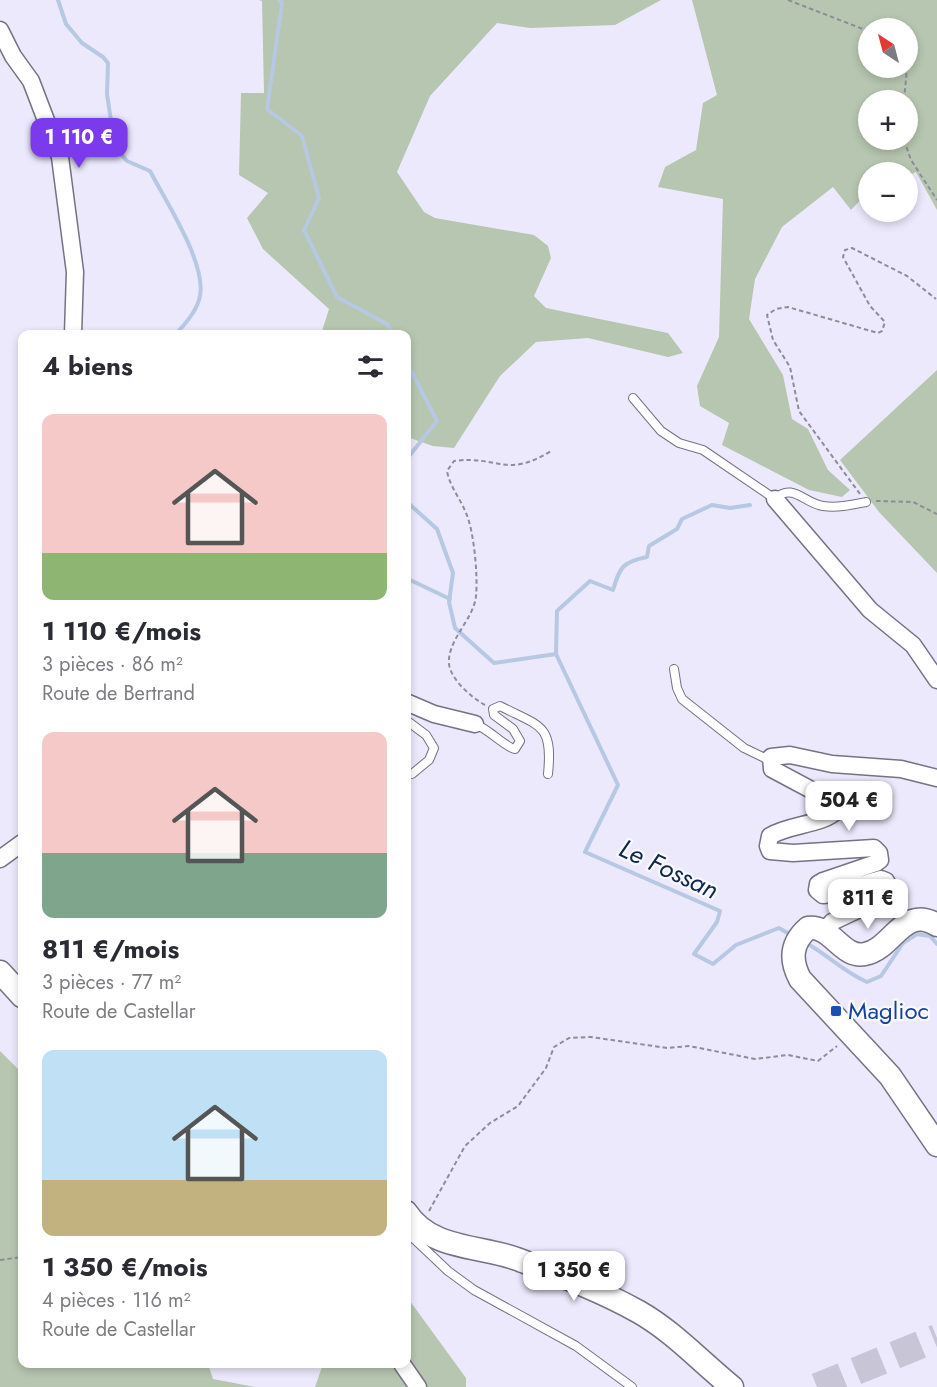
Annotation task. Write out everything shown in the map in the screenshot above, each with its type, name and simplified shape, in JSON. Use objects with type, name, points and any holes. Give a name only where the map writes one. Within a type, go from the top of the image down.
[{"type":"street","points":[[0,30],[13,56],[31,81],[60,157],[75,272],[73,330]]},
{"type":"street","points":[[775,499],[870,610],[913,645],[937,680]]},
{"type":"street","points":[[411,704],[434,714],[475,724]]},
{"type":"street","points":[[937,778],[901,769],[832,764],[790,755],[775,755],[769,760],[772,769],[832,801],[837,810],[825,818],[780,830],[770,836],[768,846],[770,850],[793,853],[874,848],[879,853],[880,860],[876,863],[823,881],[818,884],[817,890],[823,895],[831,894],[881,879],[886,881],[890,889],[887,896],[832,921],[807,937],[792,964],[800,979],[890,1076],[937,1145]]},
{"type":"street","points":[[0,859],[18,846]]},
{"type":"street","points":[[807,937],[852,954],[866,954],[910,921],[927,919],[937,925]]},
{"type":"street","points":[[0,972],[18,992]]},
{"type":"street","points":[[411,1228],[435,1238],[505,1255],[600,1293],[640,1313],[678,1339],[732,1387]]},
{"type":"street","points":[[405,1368],[418,1387]]},
{"type":"lane","points":[[633,398],[661,431],[679,443],[703,450],[775,499],[782,493],[791,492],[819,506],[838,507],[866,502]]},
{"type":"lane","points":[[674,669],[677,688],[682,699],[744,747],[769,760]]},
{"type":"lane","points":[[475,724],[488,729],[509,749],[515,749],[520,741],[513,729],[494,715],[493,709],[500,706],[532,722],[547,734],[551,747],[548,774]]},
{"type":"lane","points":[[411,724],[426,735],[434,748],[429,760],[412,774]]},
{"type":"lane","points":[[411,1229],[448,1271],[474,1290],[576,1346],[632,1387]]},
{"type":"path","points":[[788,0],[858,27]]},
{"type":"path","points":[[908,150],[911,160],[937,200]]},
{"type":"path","points":[[936,299],[907,276],[852,248],[845,250],[843,257],[870,306],[885,322],[882,331],[878,333],[788,307],[776,309],[767,315],[773,340],[790,367],[800,411],[866,502],[914,502],[937,514]]},
{"type":"path","points":[[493,709],[480,702],[455,680],[449,664],[453,648],[476,598],[475,560],[467,514],[450,485],[447,471],[454,461],[470,459],[507,467],[533,462],[551,450]]},
{"type":"path","points":[[411,1227],[431,1209],[465,1146],[490,1123],[518,1106],[546,1068],[554,1047],[569,1038],[591,1037],[667,1048],[689,1046],[755,1059],[788,1055],[818,1061],[850,1034]]},
{"type":"path","points":[[0,1260],[18,1258]]},
{"type":"green space","points":[[259,0],[661,0],[615,25],[530,28],[497,23],[430,96],[397,172],[424,212],[435,218],[534,235],[548,246],[551,258],[534,296],[546,308],[668,333],[683,353],[668,357],[588,338],[536,342],[500,376],[454,448],[433,446],[411,438],[411,330],[322,330],[329,309],[263,249],[247,218],[268,193],[239,175],[241,93],[264,93],[262,1]]},
{"type":"green space","points":[[692,0],[937,0],[937,210],[918,176],[918,162],[858,162],[858,203],[851,210],[833,187],[782,227],[755,279],[749,319],[783,375],[792,419],[808,429],[828,470],[850,490],[842,497],[809,490],[722,445],[729,423],[700,406],[697,386],[719,337],[723,199],[658,187],[665,167],[696,150],[703,103],[717,95]]},
{"type":"green space","points":[[937,370],[937,573],[879,512],[840,460]]},
{"type":"green space","points":[[0,1051],[18,1069],[18,1368],[209,1368],[213,1379],[255,1387],[0,1387]]},
{"type":"green space","points":[[411,1302],[466,1378],[466,1387],[315,1387],[322,1368],[411,1368]]},
{"type":"waterway","name":"Le Fossan","points":[[58,0],[66,24],[82,43],[108,63],[107,94],[115,147],[127,161],[150,171],[192,253],[201,286],[199,300],[192,314],[179,330]]},
{"type":"waterway","points":[[279,0],[282,3],[267,109],[302,136],[319,198],[304,230],[337,297],[387,324],[391,330]]},
{"type":"waterway","points":[[411,371],[437,421],[411,454]]},
{"type":"waterway","name":"Le Fossan","points":[[750,505],[730,508],[712,505],[682,519],[677,529],[649,546],[647,557],[632,561],[623,567],[613,590],[590,581],[557,611],[556,654],[618,785],[585,852],[720,911],[717,922],[694,954],[713,964],[736,945],[779,928],[791,935]]},
{"type":"waterway","points":[[411,506],[437,529],[453,573],[449,602],[455,628],[494,663],[556,654]]},
{"type":"waterway","name":"Le Fossan","points":[[411,580],[450,599]]},
{"type":"waterway","name":"Le Fossan","points":[[806,943],[867,982],[881,976],[903,943],[917,934],[930,936],[937,944]]},
{"type":"tunnel","points":[[817,1387],[937,1338]]},
{"type":"place","name":"Maglioc","points":[[836,1011]]}]
